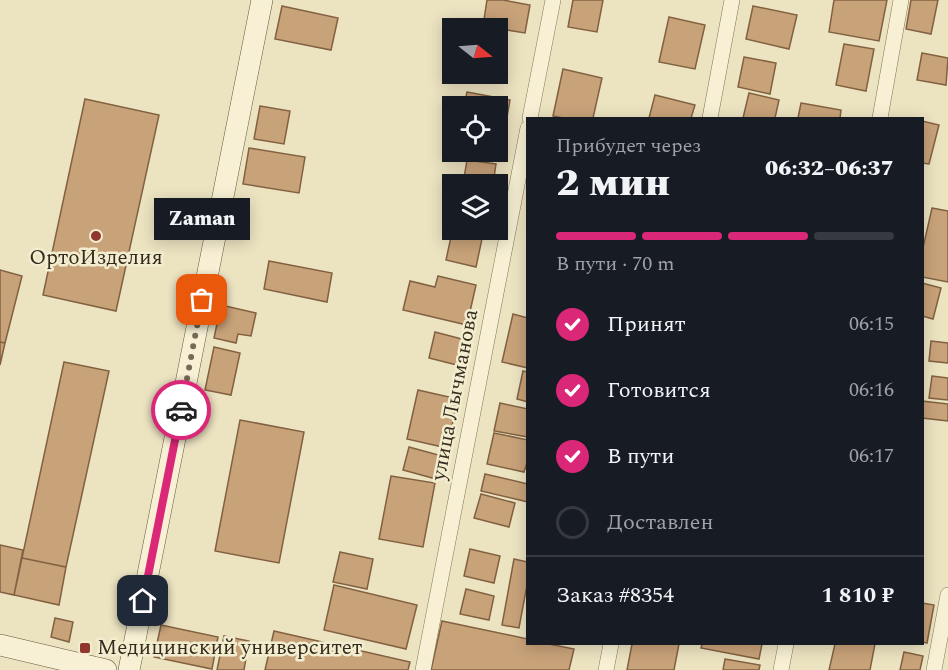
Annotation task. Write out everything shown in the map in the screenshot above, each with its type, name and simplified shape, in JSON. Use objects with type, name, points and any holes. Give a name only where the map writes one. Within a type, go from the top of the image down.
[{"type":"main road","points":[[129,670],[262,0]]},
{"type":"main road","points":[[0,645],[106,670]]},
{"type":"street","points":[[530,117],[553,0]]},
{"type":"street","points":[[710,117],[732,0]]},
{"type":"street","points":[[880,117],[901,0]]},
{"type":"street","name":"улица Лычманова","points":[[423,670],[526,138]]},
{"type":"street","points":[[934,670],[948,595]]},
{"type":"street","points":[[606,670],[611,645]]},
{"type":"street","points":[[781,670],[786,645]]},
{"type":"building","points":[[487,0],[503,0],[530,5],[525,33],[508,30],[508,18],[484,18]]},
{"type":"building","points":[[573,0],[603,0],[597,32],[568,27]]},
{"type":"building","points":[[834,0],[887,0],[879,41],[829,32]]},
{"type":"building","points":[[911,0],[938,0],[931,34],[906,29]]},
{"type":"building","points":[[282,6],[338,18],[331,50],[275,39]]},
{"type":"building","points":[[753,6],[797,15],[789,49],[746,39]]},
{"type":"building","points":[[669,17],[705,25],[695,69],[659,62]]},
{"type":"building","points":[[844,44],[874,49],[866,91],[836,85]]},
{"type":"building","points":[[922,53],[948,58],[946,85],[917,80]]},
{"type":"building","points":[[744,57],[776,63],[770,94],[738,87]]},
{"type":"building","points":[[563,69],[602,78],[593,117],[553,116]]},
{"type":"building","points":[[467,92],[488,96],[466,96]]},
{"type":"building","points":[[749,93],[779,100],[775,117],[743,117]]},
{"type":"building","points":[[655,95],[695,105],[691,117],[649,117]]},
{"type":"building","points":[[85,99],[159,115],[116,311],[43,295]]},
{"type":"building","points":[[801,103],[841,110],[840,117],[798,117]]},
{"type":"building","points":[[260,106],[290,111],[284,144],[254,139]]},
{"type":"building","points":[[924,121],[939,125],[929,164],[924,163]]},
{"type":"building","points":[[249,148],[305,157],[299,193],[243,184]]},
{"type":"building","points":[[467,162],[496,164],[494,174],[465,174]]},
{"type":"building","points":[[932,208],[948,211],[948,282],[924,277],[924,243]]},
{"type":"building","points":[[450,240],[482,240],[476,267],[446,260]]},
{"type":"building","points":[[269,261],[332,273],[327,302],[264,289]]},
{"type":"building","points":[[0,270],[22,276],[5,343],[0,342]]},
{"type":"building","points":[[438,276],[476,285],[467,325],[403,310],[410,281],[435,287]]},
{"type":"building","points":[[924,284],[941,288],[933,319],[924,317]]},
{"type":"building","points":[[221,305],[256,313],[251,336],[238,334],[236,343],[214,338]]},
{"type":"building","points":[[513,314],[526,317],[526,368],[502,362]]},
{"type":"building","points":[[435,332],[462,339],[457,365],[429,358]]},
{"type":"building","points":[[931,341],[948,343],[948,363],[929,361]]},
{"type":"building","points":[[0,342],[5,343],[0,365]]},
{"type":"building","points":[[214,347],[240,353],[231,395],[205,390]]},
{"type":"building","points":[[64,362],[109,371],[66,567],[22,558]]},
{"type":"building","points":[[523,371],[526,372],[526,401],[517,399]]},
{"type":"building","points":[[932,376],[948,378],[948,400],[929,398]]},
{"type":"building","points":[[418,390],[458,399],[447,448],[407,439]]},
{"type":"building","points":[[924,401],[948,404],[948,421],[924,418]]},
{"type":"building","points":[[500,403],[526,409],[526,437],[494,431]]},
{"type":"building","points":[[240,420],[304,432],[279,563],[215,551]]},
{"type":"building","points":[[494,433],[526,440],[524,472],[487,464]]},
{"type":"building","points":[[409,447],[442,456],[436,479],[403,470]]},
{"type":"building","points":[[485,474],[526,484],[526,502],[481,491]]},
{"type":"building","points":[[391,476],[435,483],[423,547],[379,539]]},
{"type":"building","points":[[481,494],[515,503],[509,527],[474,518]]},
{"type":"building","points":[[0,545],[23,550],[14,595],[0,592]]},
{"type":"building","points":[[470,549],[500,556],[494,583],[464,576]]},
{"type":"building","points":[[340,552],[373,559],[367,589],[333,582]]},
{"type":"building","points":[[22,558],[66,567],[59,605],[14,595]]},
{"type":"building","points":[[514,559],[526,562],[526,591],[519,628],[502,625]]},
{"type":"building","points":[[334,585],[417,605],[406,649],[324,630]]},
{"type":"building","points":[[466,589],[494,596],[489,620],[460,614]]},
{"type":"building","points":[[924,603],[934,605],[927,643],[924,642]]},
{"type":"building","points":[[55,618],[73,622],[69,642],[51,637]]},
{"type":"building","points":[[442,621],[526,639],[526,645],[554,645],[574,649],[569,670],[431,670]]},
{"type":"building","points":[[161,625],[218,637],[212,669],[154,657]]},
{"type":"building","points":[[274,631],[410,662],[408,670],[265,670]]},
{"type":"building","points":[[224,636],[249,641],[244,670],[217,670]]},
{"type":"building","points":[[632,645],[679,645],[674,670],[627,670]]},
{"type":"building","points":[[702,645],[762,645],[759,659],[701,648]]},
{"type":"building","points":[[835,645],[875,645],[870,670],[829,670]]},
{"type":"building","points":[[904,652],[923,656],[920,670],[900,670]]},
{"type":"building","points":[[725,659],[760,665],[759,670],[723,670]]},
{"type":"way so far","points":[[181,410],[202,300]]},
{"type":"place","name":"ОртоИзделия","points":[[96,236]]},
{"type":"place","name":"Zaman","points":[[202,300]]},
{"type":"place","name":"Медицинский университет","points":[[85,648]]},
{"type":"route","points":[[143,601],[181,410]]}]
